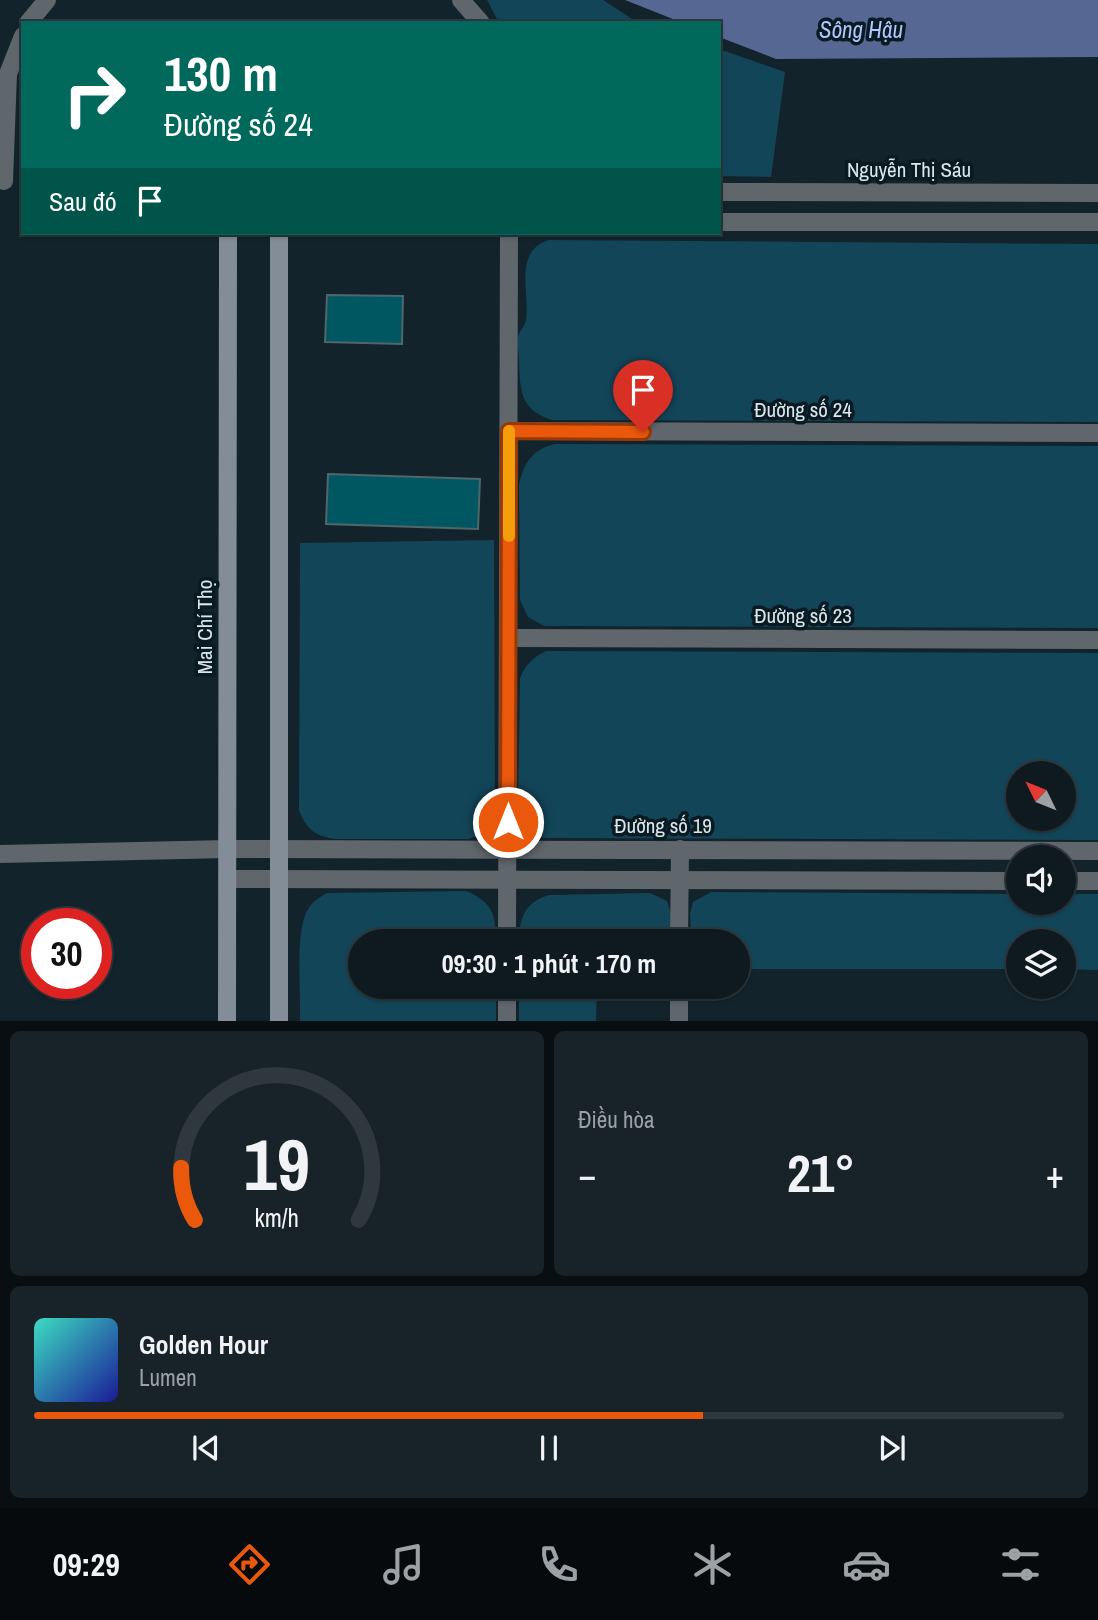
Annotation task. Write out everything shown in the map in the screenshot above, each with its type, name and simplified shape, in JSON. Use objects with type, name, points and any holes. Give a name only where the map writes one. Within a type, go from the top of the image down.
[{"type":"street","points":[[30,21],[47,0]]},
{"type":"street","points":[[461,0],[479,21]]},
{"type":"street","points":[[21,41],[8,74],[2,181],[21,183]]},
{"type":"street","name":"Nguyễn Thị Sáu","points":[[721,192],[1098,193]]},
{"type":"street","points":[[779,192],[779,222]]},
{"type":"street","points":[[1024,222],[1025,193]]},
{"type":"street","points":[[721,222],[1098,222]]},
{"type":"street","name":"Mai Chí Thọ","points":[[227,1021],[228,235]]},
{"type":"street","points":[[279,235],[279,1021]]},
{"type":"street","points":[[507,929],[509,235]]},
{"type":"street","name":"Đường số 24","points":[[509,431],[1098,433]]},
{"type":"street","name":"Đường số 23","points":[[508,638],[1098,640]]},
{"type":"street","name":"Đường số 19","points":[[0,854],[228,849],[508,848],[1098,851]]},
{"type":"street","points":[[679,929],[680,849]]},
{"type":"street","points":[[228,878],[1006,881]]},
{"type":"street","points":[[1076,881],[1098,881]]},
{"type":"street","points":[[507,999],[507,1021]]},
{"type":"street","points":[[679,999],[679,1021]]},
{"type":"shaded area","points":[[487,0],[603,0],[638,21],[498,21]]},
{"type":"shaded area","points":[[721,50],[785,72],[771,177],[721,176]]},
{"type":"shaded area","points":[[549,240],[1098,244],[1098,422],[552,420],[533,411],[524,398],[518,344],[519,334],[526,320],[527,263],[538,245]]},
{"type":"shaded area","points":[[555,444],[1098,446],[1098,628],[544,626],[528,617],[520,600],[519,485],[530,458],[541,449]]},
{"type":"shaded area","points":[[494,540],[495,821],[479,836],[468,839],[336,839],[317,834],[305,822],[299,810],[300,543]]},
{"type":"shaded area","points":[[546,651],[1098,653],[1098,840],[543,838],[525,827],[518,807],[520,678],[530,662]]},
{"type":"shaded area","points":[[466,891],[482,900],[491,910],[495,929],[348,929],[348,999],[496,999],[496,1021],[300,1021],[299,964],[303,921],[311,905],[327,893]]},
{"type":"shaded area","points":[[711,892],[1006,894],[1006,915],[1076,915],[1076,894],[1098,894],[1098,970],[1076,969],[1076,929],[1006,929],[1006,969],[750,969],[750,929],[691,929],[693,902]]},
{"type":"shaded area","points":[[650,893],[667,901],[671,914],[670,929],[520,929],[522,918],[529,907],[549,895]]},
{"type":"shaded area","points":[[519,999],[597,999],[596,1021],[519,1021]]},
{"type":"water","name":"Sông Hậu","points":[[625,0],[1098,0],[1098,57],[776,59],[721,38],[721,21],[678,21]]},
{"type":"building","points":[[327,295],[403,296],[402,344],[325,342]]},
{"type":"building","points":[[328,474],[480,479],[478,529],[326,524]]},
{"type":"slow traffic","points":[[509,431],[509,536]]},
{"type":"route","points":[[508,822],[509,431],[643,432]]}]
